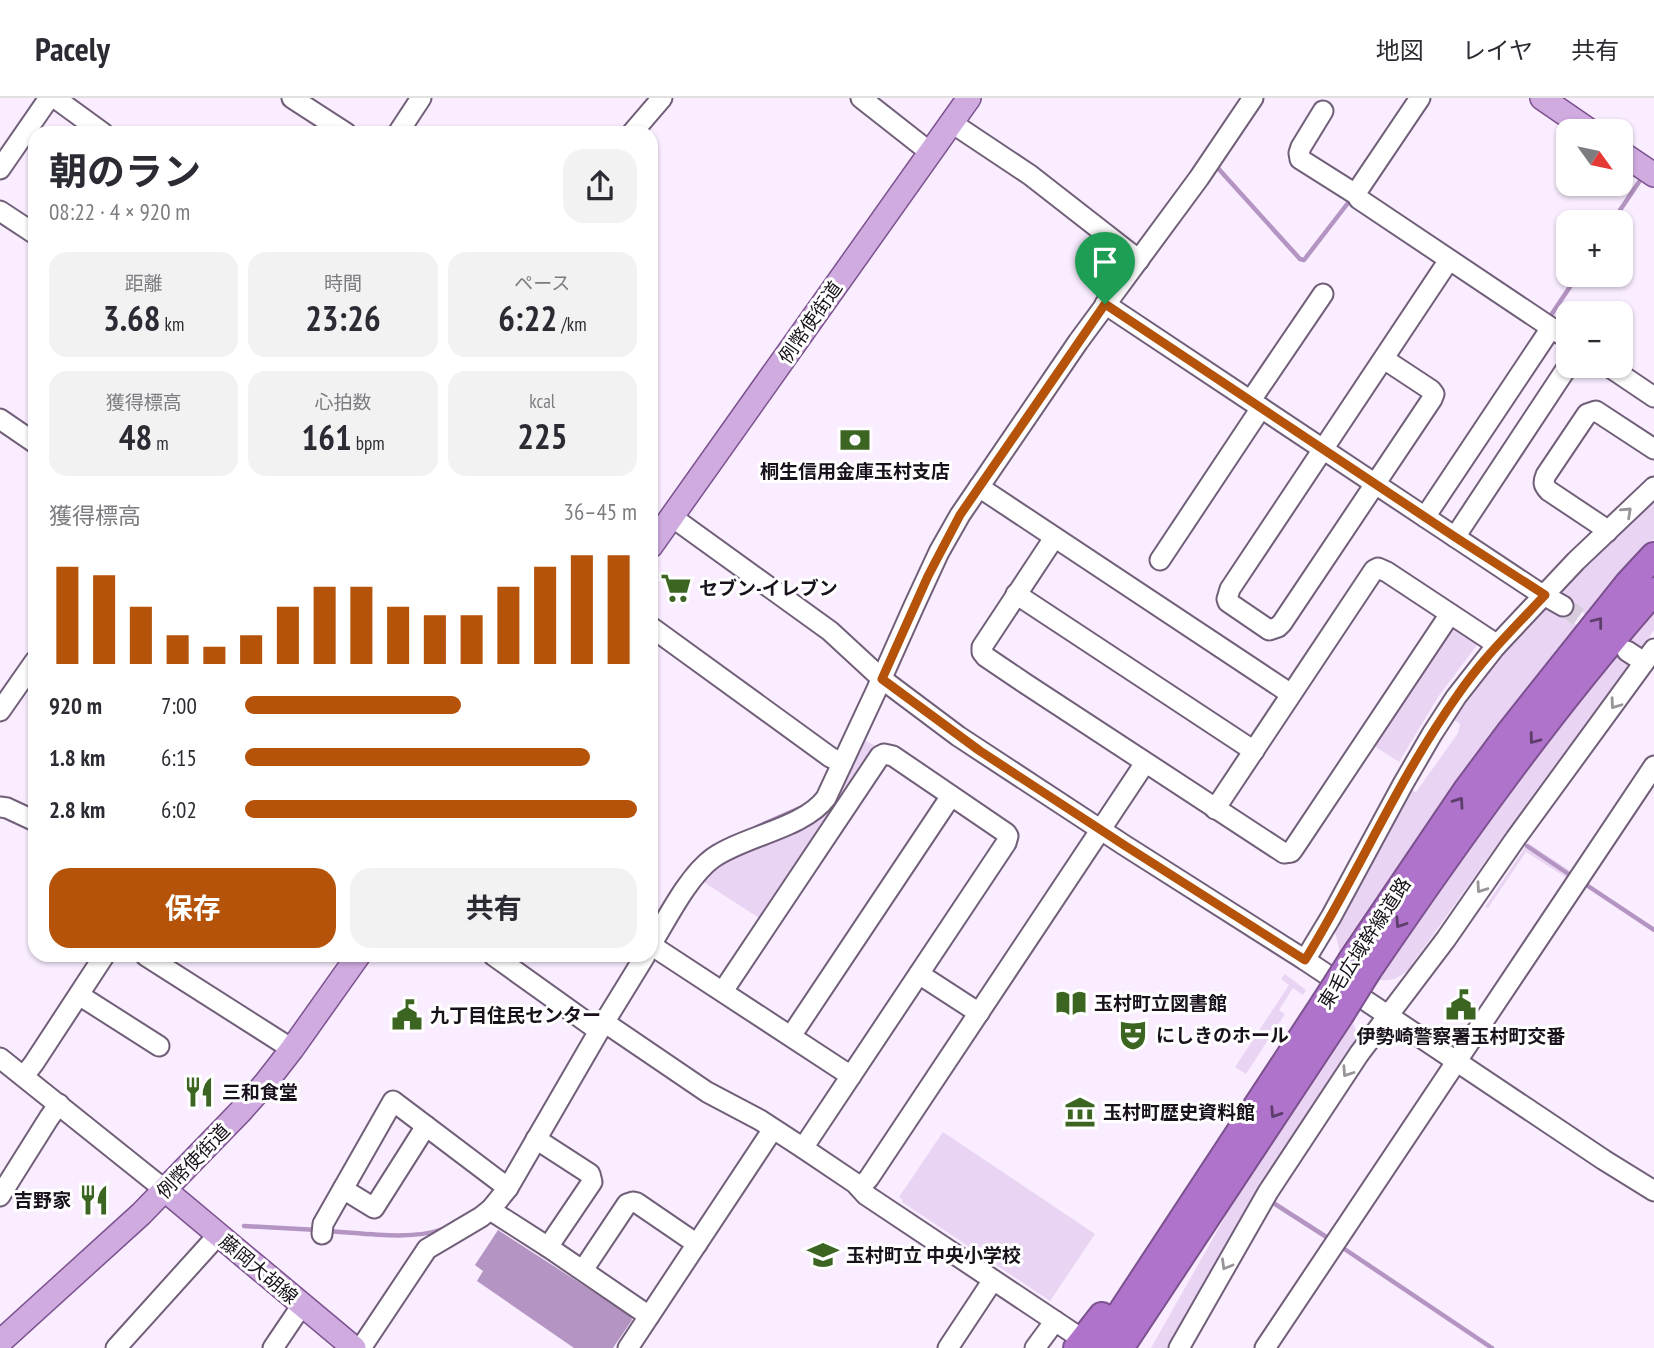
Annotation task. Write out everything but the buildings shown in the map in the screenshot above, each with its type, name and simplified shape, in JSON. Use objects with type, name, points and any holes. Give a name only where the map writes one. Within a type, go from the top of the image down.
[{"type":"highway","name":"東毛広域幹線道路","points":[[1120,1348],[1217,1182],[1360,965],[1425,850],[1489,761],[1628,584],[1654,556]]},
{"type":"highway","name":"東毛広域幹線道路","points":[[1360,965],[1538,733],[1654,591]]},
{"type":"highway","name":"東毛広域幹線道路","points":[[1085,1344],[1217,1182]]},
{"type":"highway","points":[[1141,1348],[1217,1214],[1217,1182]]},
{"type":"main road","name":"例幣使街道","points":[[658,536],[969,98]]},
{"type":"main road","points":[[1542,98],[1573,119]]},
{"type":"main road","points":[[1633,159],[1651,168]]},
{"type":"main road","name":"例幣使街道","points":[[1,1339],[141,1214],[248,1103],[292,1049],[354,962]]},
{"type":"main road","name":"藤岡大胡線","points":[[165,1190],[354,1348]]},
{"type":"street","points":[[38,126],[52,98],[93,126]]},
{"type":"street","points":[[292,98],[335,126]]},
{"type":"street","points":[[403,126],[421,98]]},
{"type":"street","points":[[638,126],[662,98]]},
{"type":"street","points":[[861,98],[930,153]]},
{"type":"street","points":[[658,934],[690,883],[701,869],[722,852],[814,811],[826,798],[939,552],[960,515],[1105,304],[1199,178],[1254,98]]},
{"type":"street","points":[[1357,195],[1420,98]]},
{"type":"street","points":[[1324,111],[1301,147],[1298,153],[1300,159],[1556,332]]},
{"type":"street","points":[[951,123],[1030,175],[1139,260]]},
{"type":"street","points":[[0,169],[28,138]]},
{"type":"street","points":[[0,211],[28,229]]},
{"type":"street","points":[[1384,359],[1431,390],[1434,394],[1432,399],[1278,627],[1269,630],[1232,606],[1227,599],[1230,589],[1449,260]]},
{"type":"street","points":[[1160,560],[1323,293]]},
{"type":"street","points":[[1105,304],[1563,606]]},
{"type":"street","points":[[1425,517],[1551,328]]},
{"type":"street","points":[[1455,537],[1560,378]]},
{"type":"street","points":[[1626,378],[1654,397]]},
{"type":"street","points":[[1607,532],[1549,491],[1543,481],[1546,475],[1591,412],[1596,411],[1654,449]]},
{"type":"street","points":[[0,419],[28,438]]},
{"type":"street","points":[[979,487],[1291,694]]},
{"type":"street","points":[[1305,960],[1403,784],[1456,697],[1496,646],[1654,487]]},
{"type":"street","points":[[672,517],[830,631],[882,679],[958,736],[1305,960],[1654,1191]]},
{"type":"street","points":[[1054,538],[982,647],[982,652],[1284,853],[1291,852],[1450,614]]},
{"type":"street","points":[[1215,809],[1371,574],[1378,568],[1496,646]]},
{"type":"street","points":[[1016,594],[1254,751]]},
{"type":"street","points":[[658,632],[842,763]]},
{"type":"street","points":[[1179,1348],[1268,1192],[1359,1054],[1446,939],[1649,655],[1627,651]]},
{"type":"street","points":[[0,711],[28,671]]},
{"type":"street","points":[[723,991],[880,755],[893,756],[1003,829],[1008,836],[803,1148]]},
{"type":"street","points":[[860,1188],[1145,763]]},
{"type":"street","points":[[1265,1348],[1654,765]]},
{"type":"street","points":[[791,1036],[951,796]]},
{"type":"street","points":[[0,807],[28,818]]},
{"type":"street","points":[[658,949],[851,1076]]},
{"type":"street","points":[[24,1076],[100,962]]},
{"type":"street","points":[[155,962],[292,1049]]},
{"type":"street","points":[[503,962],[707,1092],[803,1148],[855,1183],[884,1208],[1055,1321],[1085,1344]]},
{"type":"street","points":[[361,1348],[427,1249],[491,1209],[508,1188],[641,962]]},
{"type":"street","points":[[919,974],[979,1013]]},
{"type":"street","points":[[79,995],[159,1046]]},
{"type":"street","points":[[0,1058],[165,1190]]},
{"type":"street","points":[[322,1229],[393,1101],[508,1188]]},
{"type":"street","points":[[0,1196],[59,1104]]},
{"type":"street","points":[[343,1189],[374,1208],[426,1126]]},
{"type":"street","points":[[628,1348],[774,1129]]},
{"type":"street","points":[[536,1139],[590,1174],[592,1182],[548,1247]]},
{"type":"street","points":[[583,1270],[630,1202],[637,1203],[697,1244]]},
{"type":"street","points":[[491,1209],[649,1316]]},
{"type":"street","points":[[116,1348],[218,1235]]},
{"type":"street","points":[[948,1348],[993,1280]]},
{"type":"street","points":[[273,1348],[302,1305]]},
{"type":"street","points":[[1035,1348],[1055,1321]]},
{"type":"shaded area","points":[[1654,496],[1654,539],[1606,593],[1461,778],[1362,922],[1348,938],[1349,944],[1342,954],[1335,932],[1408,788],[1478,678],[1547,604],[1575,624],[1578,624],[1585,614],[1568,601],[1565,603],[1561,585]],"holes":[[[1454,720],[1460,724],[1458,733],[1416,792],[1411,790]]]},
{"type":"shaded area","points":[[1654,609],[1654,630],[1649,637],[1651,638],[1645,646],[1637,647],[1628,662],[1630,669],[1534,793],[1414,965],[1392,980],[1376,978],[1420,921],[1528,768]]},
{"type":"shaded area","points":[[1460,628],[1476,639],[1477,645],[1438,697],[1399,762],[1371,744],[1446,632]]},
{"type":"shaded area","points":[[861,738],[877,747],[762,920],[702,881],[731,858],[816,819]]},
{"type":"shaded area","points":[[1528,843],[1575,874],[1570,880],[1526,852],[1488,908],[1485,907]]},
{"type":"shaded area","points":[[1285,974],[1306,990],[1303,995],[1293,988],[1279,1010],[1285,1014],[1246,1074],[1235,1067],[1289,985],[1281,979]]},
{"type":"shaded area","points":[[1349,1019],[1357,1034],[1353,1049],[1346,1059],[1344,1058],[1273,1163],[1167,1348],[1151,1348],[1263,1150]]},
{"type":"shaded area","points":[[943,1132],[1095,1234],[1050,1301],[902,1202],[899,1197]]},
{"type":"shaded area","points":[[498,1230],[631,1316],[632,1320],[613,1348],[574,1348],[477,1281],[483,1271],[475,1265]]},
{"type":"waterway","points":[[1216,166],[1300,259],[1304,260],[1350,203]]},
{"type":"waterway","points":[[1620,210],[1639,182]]},
{"type":"waterway","points":[[1549,318],[1570,287]]},
{"type":"waterway","points":[[757,827],[800,808]]},
{"type":"waterway","points":[[689,868],[714,846]]},
{"type":"waterway","points":[[1527,846],[1570,875]]},
{"type":"waterway","points":[[1585,884],[1654,930]]},
{"type":"waterway","points":[[1275,1204],[1328,1238]]},
{"type":"waterway","points":[[244,1226],[318,1230]]},
{"type":"waterway","points":[[327,1231],[416,1235],[443,1229]]},
{"type":"waterway","points":[[1343,1248],[1492,1348]]},
{"type":"tunnel","points":[[1563,606],[1602,633]]},
{"type":"place","name":"桐生信用金庫玉村支店","points":[[855,440]]},
{"type":"place","name":"セブン-イレブン","points":[[676,588]]},
{"type":"place","name":"玉村町立図書館","points":[[1071,1003]]},
{"type":"place","name":"伊勢崎警察署玉村町交番","points":[[1461,1005]]},
{"type":"place","name":"九丁目住民センター","points":[[407,1015]]},
{"type":"place","name":"にしきのホール","points":[[1133,1035]]},
{"type":"place","name":"三和食堂","points":[[199,1092]]},
{"type":"place","name":"玉村町歴史資料館","points":[[1080,1112]]},
{"type":"place","name":"吉野家","points":[[94,1200]]},
{"type":"place","name":"玉村町立 中央小学校","points":[[823,1255]]},
{"type":"route","points":[[1105,304],[1545,595],[1496,646],[1456,697],[1403,784],[1305,960],[980,751],[882,679],[949,533],[1105,304]]}]
